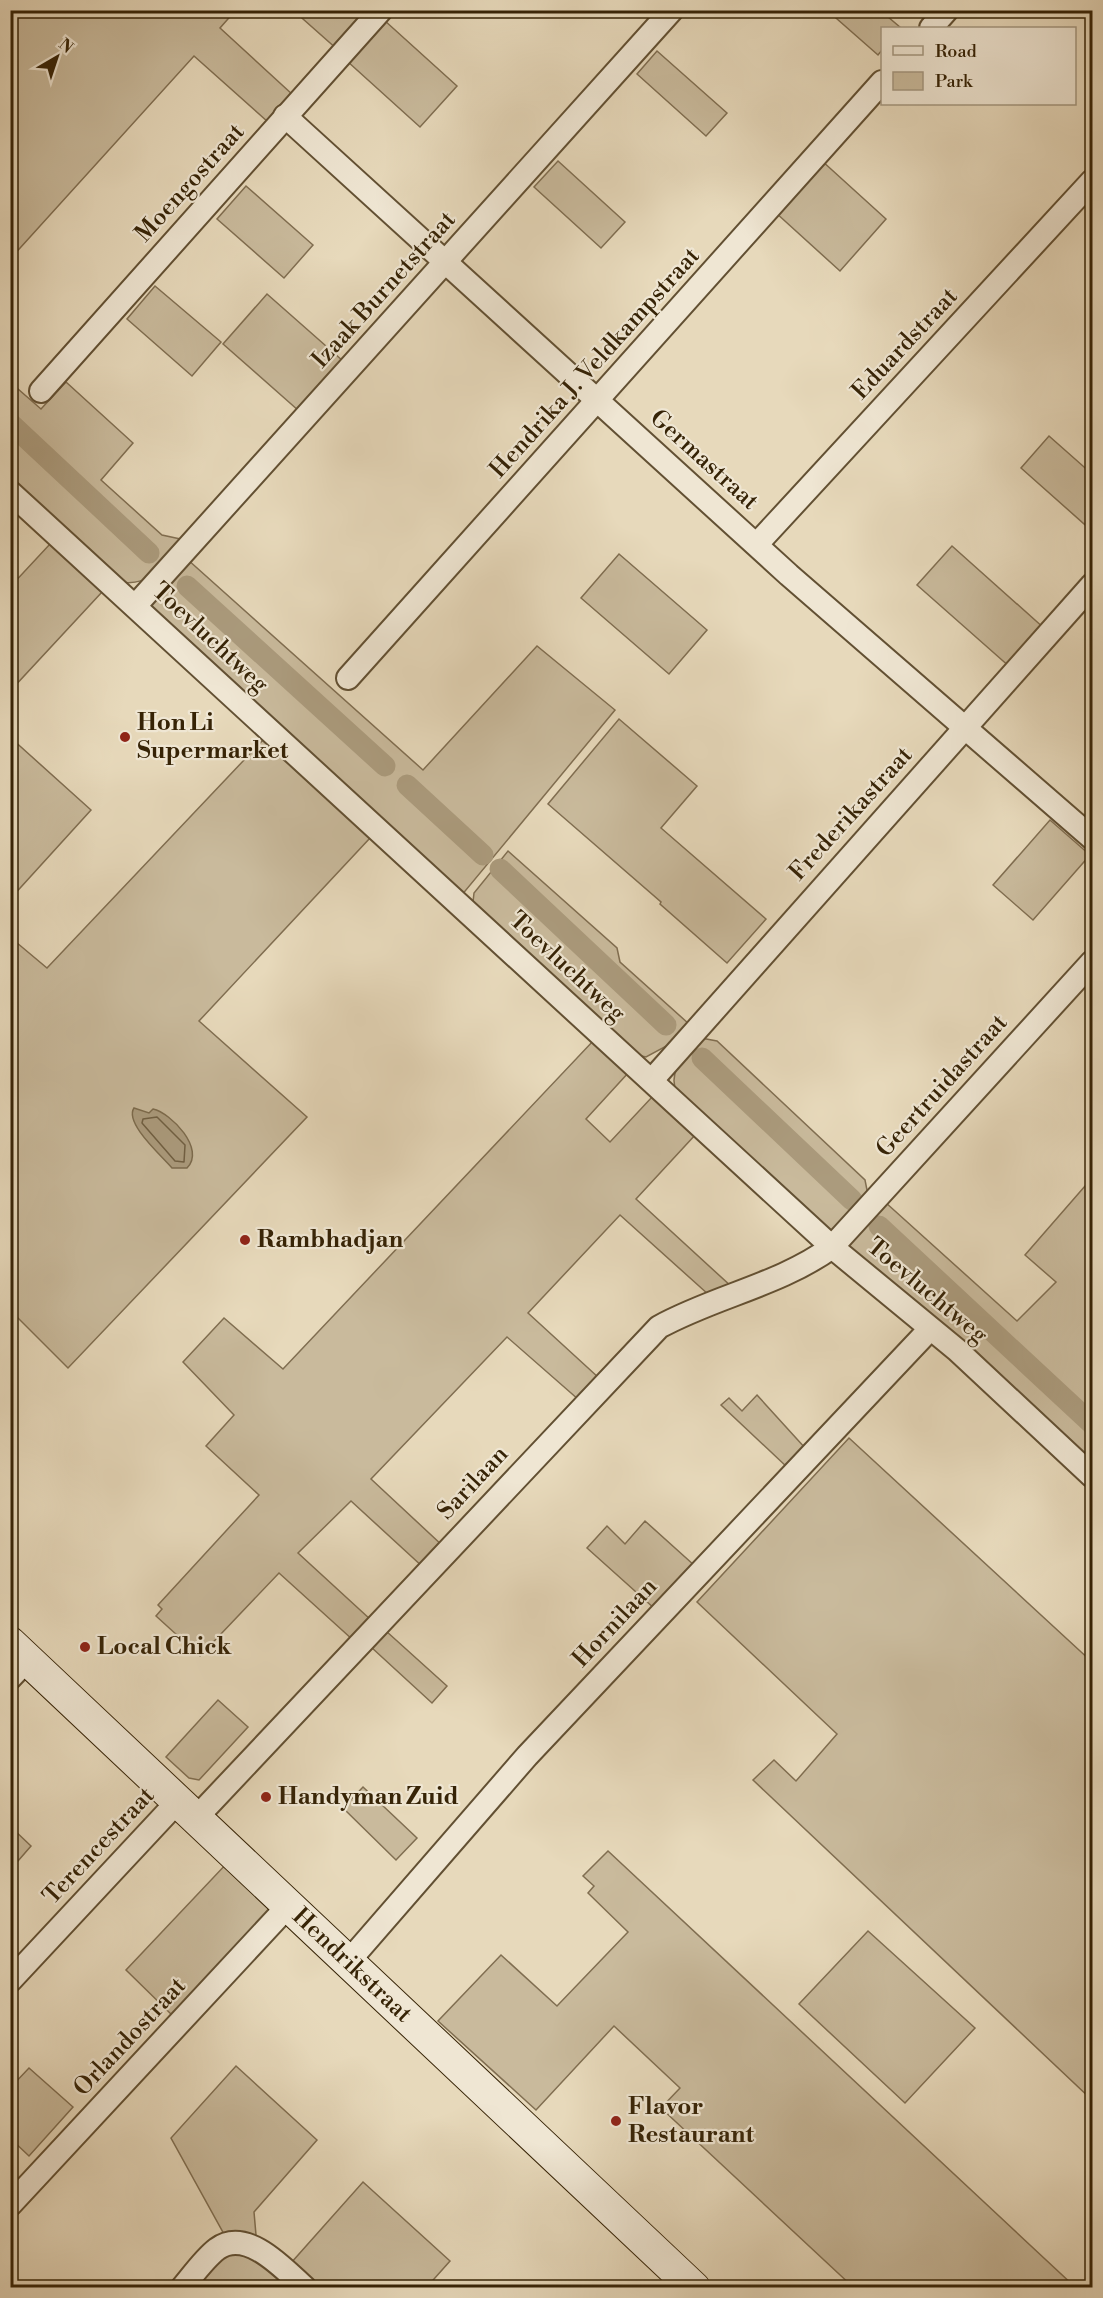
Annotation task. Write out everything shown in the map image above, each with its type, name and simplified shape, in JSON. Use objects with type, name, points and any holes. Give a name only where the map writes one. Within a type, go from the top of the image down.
[{"type":"street","name":"Moengostraat","points":[[41,391],[381,10]]},
{"type":"street","name":"Izaak Burnetstraat","points":[[136,605],[672,10]]},
{"type":"street","points":[[932,27],[947,10]]},
{"type":"street","name":"Hendrika J. Veldkampstraat","points":[[348,678],[881,83]]},
{"type":"street","name":"Germastraat","points":[[285,117],[789,575],[1092,838]]},
{"type":"street","name":"Eduardstraat","points":[[757,544],[1092,182]]},
{"type":"street","name":"Toevluchtweg","points":[[10,492],[136,605],[832,1247],[957,1350],[1092,1476]]},
{"type":"street","name":"Frederikastraat","points":[[652,1080],[1092,585]]},
{"type":"street","name":"Geertruidastraat","points":[[832,1247],[1092,962]]},
{"type":"street","name":"Sarilaan","points":[[188,1808],[658,1327],[684,1313],[800,1269],[832,1247]]},
{"type":"street","name":"Hornilaan","points":[[348,1962],[527,1756],[930,1329]]},
{"type":"street","name":"Hendrikstraat","points":[[16,1660],[188,1808],[694,2288]]},
{"type":"street","name":"Terencestraat","points":[[10,1981],[188,1808]]},
{"type":"street","name":"Orlandostraat","points":[[10,2205],[289,1905]]},
{"type":"street","points":[[182,2288],[215,2250],[234,2244],[267,2253],[305,2288]]},
{"type":"green space","points":[[11,11],[235,11],[220,28],[293,95],[268,122],[194,56],[11,258]]},
{"type":"green space","points":[[294,11],[375,11],[338,50]]},
{"type":"green space","points":[[828,11],[881,11],[900,27],[881,27],[881,51],[878,55]]},
{"type":"green space","points":[[384,20],[457,86],[420,127],[347,61]]},
{"type":"green space","points":[[657,51],[727,113],[706,136],[637,74]]},
{"type":"green space","points":[[821,160],[886,219],[840,271],[775,212]]},
{"type":"green space","points":[[558,161],[625,222],[601,248],[534,187]]},
{"type":"green space","points":[[246,186],[313,245],[284,278],[217,219]]},
{"type":"green space","points":[[155,286],[221,342],[192,376],[127,319]]},
{"type":"green space","points":[[267,294],[343,361],[299,411],[223,344]]},
{"type":"green space","points":[[10,382],[41,409],[66,382],[133,443],[101,480],[162,535],[185,540],[158,572],[142,581],[120,582],[11,483]]},
{"type":"green space","points":[[1049,436],[1092,474],[1092,531],[1021,468]]},
{"type":"green space","points":[[50,544],[102,592],[11,690],[10,587]]},
{"type":"green space","points":[[952,546],[1045,629],[1011,668],[917,585]]},
{"type":"green space","points":[[619,554],[707,630],[669,674],[581,598]]},
{"type":"green space","points":[[187,559],[423,770],[537,646],[615,710],[461,896],[151,608],[152,601]]},
{"type":"green space","points":[[619,719],[697,786],[661,828],[766,919],[727,963],[548,804]]},
{"type":"green space","points":[[11,738],[91,810],[11,898]]},
{"type":"green space","points":[[263,740],[370,838],[199,1021],[307,1117],[68,1368],[11,1311],[10,937],[47,968]]},
{"type":"green space","points":[[1050,820],[1090,855],[1033,920],[993,885]]},
{"type":"green space","points":[[508,851],[617,948],[620,962],[689,1024],[674,1042],[646,1057],[637,1055],[473,902],[474,893]]},
{"type":"green space","points":[[701,1038],[717,1041],[865,1180],[868,1195],[836,1229],[829,1231],[677,1093],[674,1085],[676,1070]]},
{"type":"green space","points":[[594,1040],[629,1072],[586,1119],[610,1142],[653,1096],[696,1134],[636,1199],[733,1288],[709,1295],[620,1215],[528,1313],[599,1378],[579,1400],[507,1337],[371,1479],[444,1547],[424,1568],[351,1501],[298,1553],[371,1620],[353,1640],[279,1573],[200,1656],[156,1616],[162,1609],[158,1605],[259,1495],[206,1446],[234,1415],[183,1362],[224,1318],[283,1369]]},
{"type":"green space","points":[[1092,1178],[1092,1465],[849,1247],[851,1240],[885,1202],[1017,1321],[1056,1282],[1025,1255]]},
{"type":"green space","points":[[757,1395],[806,1449],[788,1468],[721,1405],[729,1398],[742,1411]]},
{"type":"green space","points":[[849,1438],[1092,1662],[1092,2100],[753,1780],[774,1760],[796,1781],[837,1734],[697,1602]]},
{"type":"green space","points":[[645,1521],[695,1566],[655,1609],[587,1548],[607,1526],[625,1544]]},
{"type":"green space","points":[[386,1631],[447,1686],[432,1703],[371,1647]]},
{"type":"green space","points":[[218,1700],[248,1727],[199,1780],[189,1778],[166,1757]]},
{"type":"green space","points":[[363,1787],[417,1838],[396,1860],[343,1808]]},
{"type":"green space","points":[[11,1827],[31,1846],[11,1869]]},
{"type":"green space","points":[[608,1851],[1075,2287],[853,2287],[661,2108],[680,2088],[614,2026],[536,2110],[438,2021],[501,1955],[557,2006],[628,1932],[588,1893],[594,1886],[583,1876]]},
{"type":"green space","points":[[229,1861],[273,1906],[175,2018],[126,1970]]},
{"type":"green space","points":[[868,1931],[975,2028],[905,2103],[799,2004]]},
{"type":"green space","points":[[236,2066],[317,2140],[254,2212],[256,2235],[231,2232],[224,2234],[171,2138]]},
{"type":"green space","points":[[29,2068],[73,2107],[29,2156],[11,2139],[10,2088]]},
{"type":"green space","points":[[363,2182],[450,2261],[426,2288],[318,2287],[291,2263]]},
{"type":"green space","points":[[246,2251],[291,2288],[188,2288],[212,2259]]},
{"type":"water","points":[[134,1108],[149,1113],[153,1109],[177,1124],[192,1151],[192,1160],[187,1168],[172,1168],[153,1148],[134,1122],[132,1114]]},
{"type":"waterway","points":[[10,423],[149,553]]},
{"type":"waterway","points":[[187,586],[385,766]]},
{"type":"waterway","points":[[407,785],[483,855]]},
{"type":"waterway","points":[[500,869],[666,1025]]},
{"type":"waterway","points":[[702,1058],[852,1200]]},
{"type":"waterway","points":[[879,1226],[1092,1424]]},
{"type":"place","name":"Hon Li Supermarket","points":[[125,737]]},
{"type":"place","name":"Rambhadjan","points":[[245,1240]]},
{"type":"place","name":"Local Chick","points":[[85,1647]]},
{"type":"place","name":"Handyman Zuid","points":[[266,1797]]},
{"type":"place","name":"Flavor Restaurant","points":[[616,2121]]}]
